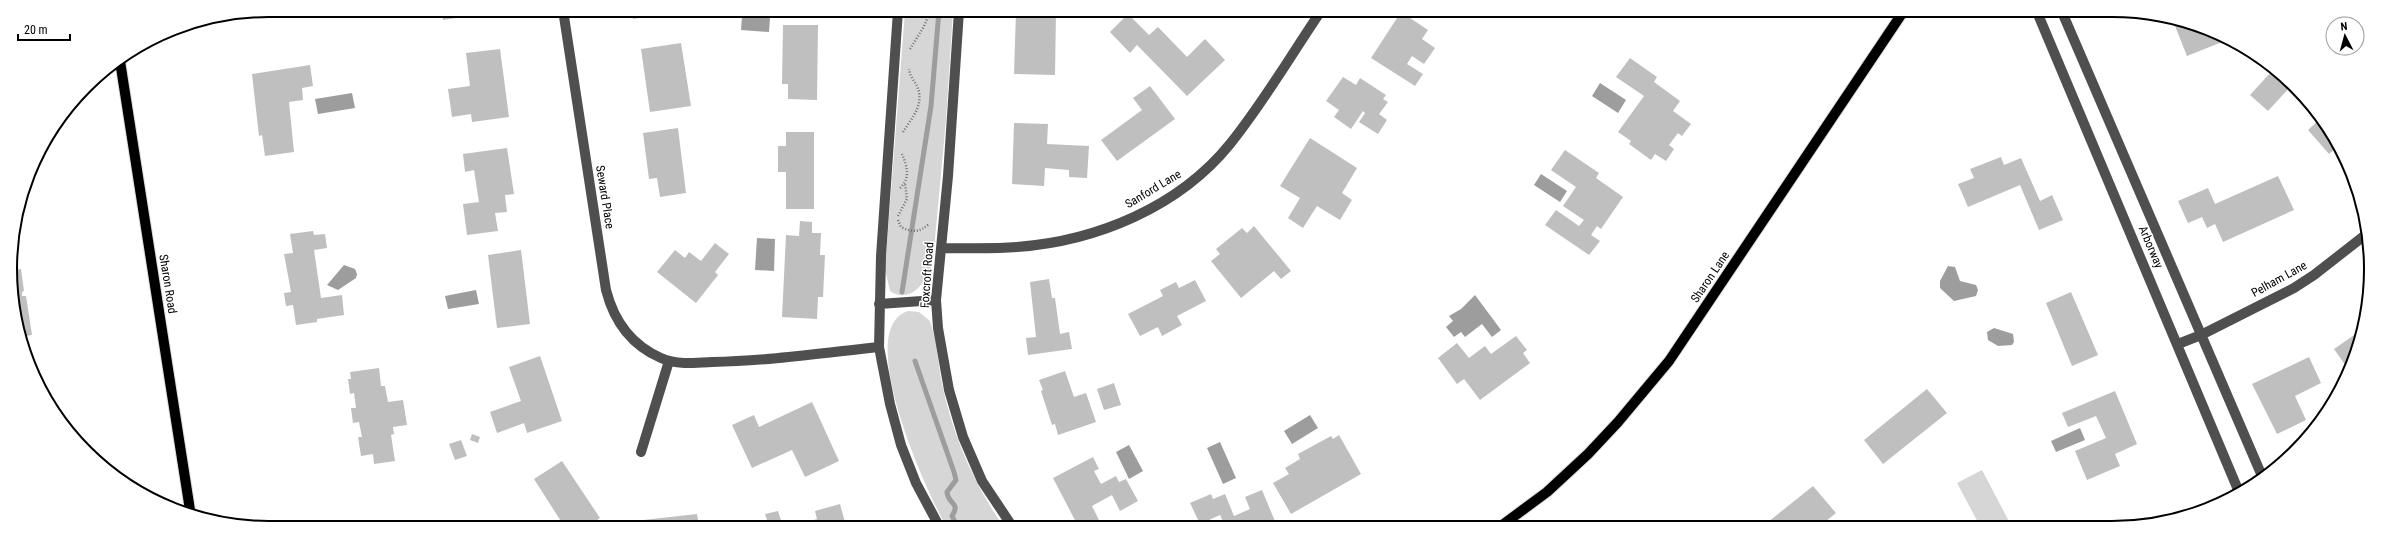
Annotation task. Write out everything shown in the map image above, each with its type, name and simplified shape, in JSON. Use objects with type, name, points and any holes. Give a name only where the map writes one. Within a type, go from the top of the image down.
[{"type":"main road","name":"Sharon Lane","points":[[1508,521],[1547,492],[1588,454],[1618,422],[1669,361],[1900,17]]},
{"type":"main road","name":"Sharon Road","points":[[121,65],[190,508]]},
{"type":"street","name":"Seward Place","points":[[564,17],[609,301],[614,315],[635,342],[662,359],[683,363],[742,362],[879,347]]},
{"type":"street","points":[[898,17],[879,304],[879,347],[890,404],[901,445],[916,483],[936,521]]},
{"type":"street","name":"Foxcroft Road","points":[[959,17],[942,248],[936,300],[944,363],[963,437],[982,481],[1009,521]]},
{"type":"street","name":"Sanford Lane","points":[[942,248],[1017,247],[1095,233],[1139,215],[1186,186],[1227,148],[1249,120],[1317,17]]},
{"type":"street","name":"Arborway","points":[[2039,17],[2237,487]]},
{"type":"street","name":"Arborway","points":[[2064,17],[2260,472]]},
{"type":"street","name":"Pelham Lane","points":[[2178,344],[2201,336],[2294,288],[2320,271],[2362,238]]},
{"type":"street","points":[[879,304],[936,300]]},
{"type":"street","points":[[641,452],[668,360]]},
{"type":"path","points":[[908,57],[913,41],[923,28],[928,17]]},
{"type":"path","points":[[901,136],[916,113],[920,100],[917,87],[908,65]]},
{"type":"path","points":[[886,192],[899,189],[904,183],[907,173],[907,165],[900,148]]},
{"type":"path","points":[[904,183],[907,199],[898,216],[900,225],[905,229],[918,231]]},
{"type":"shaded area","points":[[742,17],[770,18],[769,32],[741,30]]},
{"type":"shaded area","points":[[905,17],[953,17],[946,120],[933,260],[928,275],[923,282],[912,293],[905,295],[898,295],[890,291],[885,269]]},
{"type":"shaded area","points":[[1600,83],[1626,100],[1618,113],[1592,96]]},
{"type":"shaded area","points":[[352,93],[355,108],[318,114],[315,99]]},
{"type":"shaded area","points":[[1541,174],[1567,191],[1560,202],[1534,185]]},
{"type":"shaded area","points":[[757,238],[775,239],[774,271],[755,270]]},
{"type":"shaded area","points":[[344,265],[355,269],[357,274],[356,278],[338,290],[327,285]]},
{"type":"shaded area","points":[[1948,266],[1955,267],[1960,281],[1976,285],[1978,290],[1976,296],[1954,301],[1940,288],[1940,281]]},
{"type":"shaded area","points":[[476,290],[479,304],[448,309],[445,296]]},
{"type":"shaded area","points":[[1475,295],[1501,330],[1492,337],[1482,324],[1465,337],[1461,332],[1454,337],[1446,327],[1453,321],[1449,316],[1461,309]]},
{"type":"shaded area","points":[[908,311],[919,312],[930,321],[942,384],[958,440],[982,493],[1000,521],[944,521],[924,481],[911,448],[899,413],[890,378],[888,348],[893,324]]},
{"type":"shaded area","points":[[1994,328],[2013,334],[2014,342],[2012,345],[1998,346],[1988,340],[1987,332]]},
{"type":"shaded area","points":[[1310,415],[1318,428],[1292,444],[1284,431]]},
{"type":"shaded area","points":[[2080,428],[2085,440],[2056,452],[2051,441]]},
{"type":"shaded area","points":[[1220,442],[1236,478],[1223,484],[1207,448]]},
{"type":"shaded area","points":[[1129,445],[1143,471],[1129,479],[1116,452]]},
{"type":"shaded area","points":[[1982,470],[2009,521],[1977,521],[1957,483]]},
{"type":"building","points":[[443,17],[463,17],[443,20]]},
{"type":"building","points":[[633,17],[645,17],[633,19]]},
{"type":"building","points":[[1016,17],[1056,17],[1055,75],[1014,74]]},
{"type":"building","points":[[1125,17],[1131,17],[1149,35],[1158,27],[1187,57],[1205,39],[1225,60],[1187,96],[1137,45],[1130,53],[1110,32]]},
{"type":"building","points":[[1398,17],[1408,17],[1428,30],[1422,39],[1435,48],[1424,64],[1412,56],[1407,64],[1423,74],[1415,86],[1371,58]]},
{"type":"building","points":[[783,25],[818,25],[817,100],[788,99],[788,84],[782,84]]},
{"type":"building","points":[[2175,25],[2193,30],[2221,42],[2187,56]]},
{"type":"building","points":[[681,43],[691,106],[650,112],[641,49]]},
{"type":"building","points":[[500,49],[509,117],[472,122],[471,114],[452,117],[448,89],[470,86],[466,53]]},
{"type":"building","points":[[1630,58],[1657,77],[1654,82],[1680,101],[1673,111],[1691,124],[1682,136],[1678,133],[1669,145],[1674,149],[1666,161],[1655,154],[1651,160],[1629,144],[1631,141],[1618,132],[1644,96],[1616,77]]},
{"type":"building","points":[[310,65],[313,86],[302,88],[303,100],[289,102],[294,152],[265,156],[262,135],[259,136],[252,74]]},
{"type":"building","points":[[2270,73],[2288,89],[2268,111],[2250,95]]},
{"type":"building","points":[[1343,77],[1356,85],[1360,78],[1386,95],[1383,99],[1388,102],[1379,114],[1387,120],[1378,134],[1359,122],[1365,113],[1363,111],[1351,129],[1334,117],[1339,110],[1326,101]]},
{"type":"building","points":[[1150,86],[1175,119],[1117,161],[1101,140],[1142,110],[1133,98]]},
{"type":"building","points":[[2317,122],[2334,150],[2329,154],[2308,130]]},
{"type":"building","points":[[1014,123],[1048,124],[1047,144],[1089,146],[1087,178],[1069,177],[1069,170],[1045,168],[1044,186],[1012,184]]},
{"type":"building","points":[[678,128],[686,193],[660,197],[657,178],[649,179],[643,133]]},
{"type":"building","points":[[786,132],[814,132],[814,209],[786,209],[786,172],[778,172],[778,146],[786,146]]},
{"type":"building","points":[[1310,138],[1357,168],[1342,193],[1352,200],[1340,220],[1317,206],[1303,228],[1288,218],[1300,198],[1280,186]]},
{"type":"building","points":[[507,148],[514,194],[505,195],[507,212],[495,213],[498,231],[467,235],[463,204],[479,202],[474,170],[465,172],[463,154]]},
{"type":"building","points":[[1565,150],[1599,173],[1596,178],[1623,197],[1601,229],[1597,226],[1591,235],[1600,241],[1589,255],[1545,225],[1556,210],[1579,226],[1584,220],[1563,206],[1576,187],[1551,170]]},
{"type":"building","points":[[2001,157],[2004,165],[2021,158],[2040,201],[2052,195],[2063,220],[2039,230],[2020,185],[1968,207],[1958,184],[1974,178],[1970,169]]},
{"type":"building","points":[[2278,176],[2294,210],[2223,242],[2215,224],[2207,228],[2202,217],[2188,223],[2178,201],[2208,188],[2215,204]]},
{"type":"building","points":[[800,221],[812,222],[812,233],[821,233],[820,255],[825,255],[823,297],[818,297],[817,319],[782,317],[786,235],[799,236]]},
{"type":"building","points":[[1254,226],[1291,271],[1281,279],[1274,271],[1241,298],[1211,261],[1220,254],[1216,249],[1242,228],[1247,233]]},
{"type":"building","points":[[313,231],[314,235],[325,234],[327,248],[314,250],[321,298],[342,295],[344,315],[317,319],[317,322],[296,325],[293,305],[286,306],[284,293],[291,292],[284,254],[293,253],[290,234]]},
{"type":"building","points":[[715,243],[729,254],[715,272],[718,275],[696,303],[657,272],[675,250],[685,258],[689,252],[701,261]]},
{"type":"building","points":[[521,250],[530,324],[497,328],[488,255]]},
{"type":"building","points":[[17,269],[21,269],[24,291],[22,292],[22,296],[26,296],[32,335],[26,336],[22,318],[19,302]]},
{"type":"building","points":[[1049,279],[1052,298],[1055,298],[1060,334],[1069,332],[1072,349],[1028,355],[1026,338],[1036,337],[1030,282]]},
{"type":"building","points":[[1195,280],[1206,301],[1177,316],[1182,325],[1162,336],[1158,327],[1140,336],[1128,314],[1163,296],[1160,290],[1176,282],[1179,288]]},
{"type":"building","points":[[2071,292],[2098,355],[2072,366],[2046,303]]},
{"type":"building","points":[[2355,335],[2345,365],[2334,349]]},
{"type":"building","points":[[1516,336],[1527,350],[1523,353],[1530,363],[1480,400],[1464,379],[1457,384],[1438,358],[1457,343],[1469,358],[1485,346],[1491,354]]},
{"type":"building","points":[[540,356],[562,421],[527,433],[524,423],[497,433],[490,412],[521,401],[509,367]]},
{"type":"building","points":[[2309,357],[2321,383],[2295,396],[2306,420],[2277,434],[2252,384]]},
{"type":"building","points":[[379,368],[381,386],[385,386],[388,402],[403,400],[407,425],[393,427],[394,434],[391,435],[395,461],[374,464],[373,454],[361,456],[358,437],[362,437],[359,422],[353,423],[351,408],[356,408],[354,393],[350,394],[348,379],[351,379],[350,372]]},
{"type":"building","points":[[1065,371],[1074,397],[1086,393],[1096,422],[1058,435],[1055,424],[1052,425],[1039,380]]},
{"type":"building","points":[[1114,383],[1121,405],[1104,410],[1097,389]]},
{"type":"building","points":[[1927,389],[1947,413],[1883,464],[1864,440]]},
{"type":"building","points":[[2115,391],[2137,444],[2115,454],[2120,466],[2087,480],[2075,451],[2106,438],[2096,416],[2068,427],[2062,413]]},
{"type":"building","points":[[812,402],[839,461],[805,477],[792,450],[752,468],[732,425],[754,415],[759,427]]},
{"type":"building","points":[[472,434],[480,437],[478,443],[470,440]]},
{"type":"building","points":[[1339,435],[1361,474],[1291,514],[1273,483],[1289,474],[1285,468],[1300,459],[1298,454],[1331,436],[1333,439]]},
{"type":"building","points":[[461,440],[467,456],[455,460],[449,444]]},
{"type":"building","points":[[1093,457],[1099,469],[1094,471],[1101,484],[1116,476],[1119,482],[1126,479],[1138,501],[1120,511],[1112,495],[1092,506],[1100,521],[1075,521],[1053,478]]},
{"type":"building","points":[[562,461],[600,518],[596,521],[561,521],[534,479]]},
{"type":"building","points":[[1813,486],[1836,513],[1826,521],[1769,521]]},
{"type":"building","points":[[1262,490],[1275,521],[1223,521],[1220,515],[1207,521],[1199,521],[1190,503],[1211,494],[1213,499],[1225,494],[1234,516],[1250,509],[1245,497]]},
{"type":"building","points":[[840,504],[845,521],[810,521],[817,519],[815,511]]},
{"type":"building","points":[[778,511],[781,521],[767,521],[765,514]]},
{"type":"building","points":[[697,514],[698,521],[634,521]]},
{"type":"waterway","points":[[902,292],[931,106],[938,17]]},
{"type":"waterway","points":[[915,361],[956,480],[947,492],[949,499],[955,506],[952,516],[954,521]]}]
